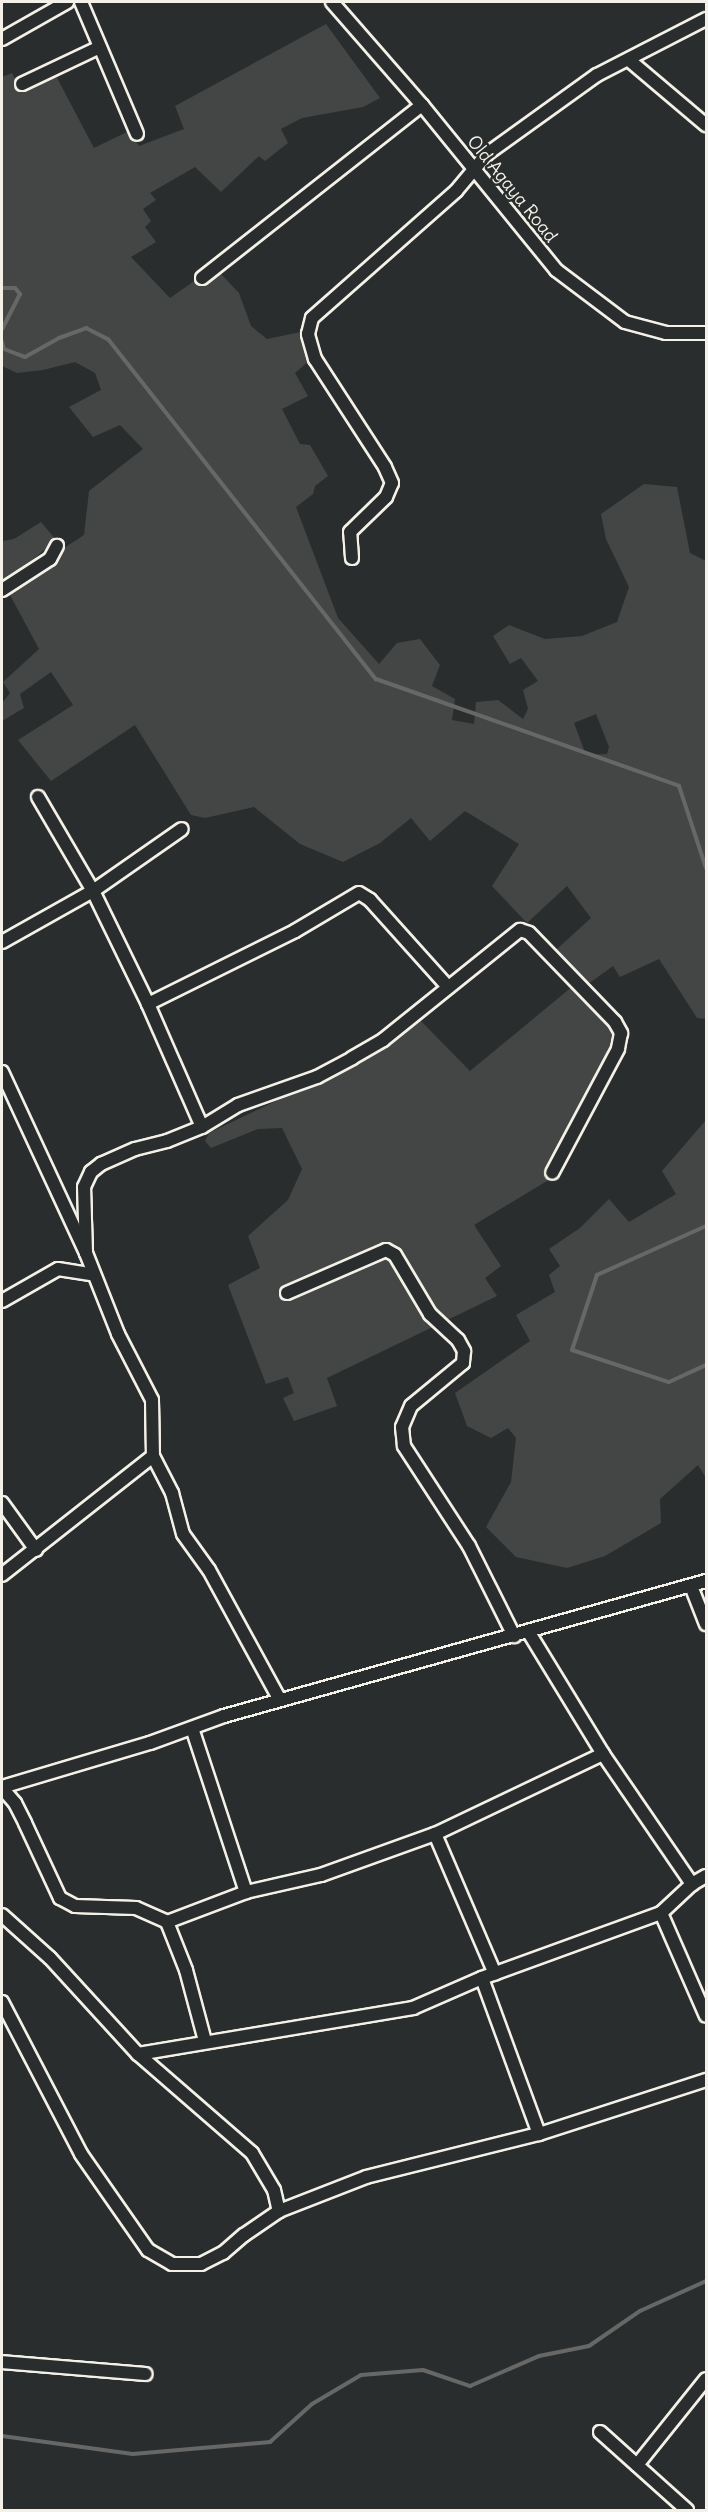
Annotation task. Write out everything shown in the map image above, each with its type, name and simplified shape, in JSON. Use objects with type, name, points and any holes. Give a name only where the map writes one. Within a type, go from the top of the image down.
[{"type":"street","points":[[2,39],[67,2]]},
{"type":"street","points":[[81,2],[137,134]]},
{"type":"street","name":"Old Agaya Road","points":[[332,2],[422,105],[473,172],[556,270],[625,322],[666,333],[706,333]]},
{"type":"street","points":[[352,558],[350,532],[386,497],[392,483],[385,467],[315,358],[309,340],[308,327],[320,309],[456,191],[487,154],[564,96],[597,75],[706,19]]},
{"type":"street","points":[[22,84],[100,47]]},
{"type":"street","points":[[629,60],[706,125]]},
{"type":"street","points":[[202,278],[422,105]]},
{"type":"street","points":[[2,590],[50,559],[57,546]]},
{"type":"street","points":[[38,797],[93,891],[148,1004],[202,1127]]},
{"type":"street","points":[[2,942],[93,891],[182,829]]},
{"type":"street","points":[[148,1004],[295,931],[359,893],[370,900],[448,987]]},
{"type":"street","points":[[86,1253],[84,1187],[91,1172],[101,1164],[135,1149],[167,1141],[202,1127],[238,1105],[317,1077],[352,1058],[383,1040],[520,930],[529,933],[615,1022],[621,1033],[618,1049],[552,1173]]},
{"type":"street","points":[[2,1072],[86,1253],[118,1334],[152,1400],[153,1456],[172,1493],[183,1534],[209,1570],[280,1700]]},
{"type":"street","points":[[287,1293],[386,1250],[395,1255],[430,1314],[458,1340],[464,1351],[464,1363],[411,1406],[402,1427],[404,1446],[470,1546],[514,1636]]},
{"type":"street","points":[[2,1301],[58,1269],[94,1275]]},
{"type":"street","points":[[2,1575],[153,1456]]},
{"type":"street","points":[[2,1503],[36,1550]]},
{"type":"street","points":[[205,2041],[186,1970],[167,1922],[136,1908],[75,1906],[60,1898],[15,1803],[2,1787],[150,1743],[280,1700],[706,1581]]},
{"type":"street","points":[[691,1586],[706,1624]]},
{"type":"street","points":[[528,1631],[603,1754],[692,1884]]},
{"type":"street","points":[[192,1728],[246,1892]]},
{"type":"street","points":[[167,1922],[246,1892],[321,1875],[435,1834],[603,1754]]},
{"type":"street","points":[[435,1834],[495,1974]]},
{"type":"street","points":[[138,2054],[413,2008],[482,1978],[661,1913],[692,1884],[706,1876]]},
{"type":"street","points":[[661,1913],[706,2016]]},
{"type":"street","points":[[2,1915],[50,1959],[138,2054],[252,2153],[274,2190],[279,2211]]},
{"type":"street","points":[[482,1978],[538,2134]]},
{"type":"street","points":[[2,2002],[81,2154],[148,2250],[172,2264],[201,2264],[223,2253],[244,2235],[279,2211],[366,2177],[538,2134],[706,2080]]},
{"type":"street","points":[[2,2362],[146,2374]]},
{"type":"street","points":[[637,2465],[706,2379]]},
{"type":"street","points":[[600,2432],[687,2511]]},
{"type":"shaded area","points":[[326,24],[380,98],[363,107],[302,118],[281,129],[288,143],[265,161],[259,156],[221,192],[195,167],[150,193],[156,200],[143,209],[151,221],[145,227],[156,242],[131,257],[170,298],[200,277],[220,273],[239,293],[251,326],[267,339],[301,332],[310,360],[295,373],[308,396],[282,409],[300,444],[310,445],[328,476],[315,486],[313,494],[296,507],[338,618],[379,664],[397,643],[420,639],[440,665],[432,686],[455,699],[452,720],[474,724],[476,702],[498,700],[523,719],[528,709],[523,690],[538,681],[521,658],[510,664],[493,636],[509,625],[545,639],[582,636],[617,622],[629,587],[606,539],[601,514],[644,484],[677,487],[690,553],[706,561],[706,1019],[697,1018],[659,959],[620,977],[613,966],[591,982],[583,983],[557,949],[591,918],[567,886],[527,923],[492,886],[519,844],[465,811],[430,841],[411,818],[380,843],[343,862],[300,844],[254,807],[205,818],[191,815],[135,725],[51,781],[18,740],[73,705],[51,672],[20,694],[24,708],[2,721],[2,703],[10,693],[3,682],[39,649],[10,595],[64,548],[84,535],[89,491],[143,449],[120,425],[93,437],[69,407],[101,390],[95,373],[75,362],[43,370],[17,373],[2,366],[2,77],[12,73],[20,88],[55,74],[94,148],[129,131],[139,146],[184,129],[175,106]],"holes":[[[596,714],[609,747],[607,754],[586,755],[574,723]]]},
{"type":"shaded area","points":[[41,522],[56,540],[2,585],[2,541],[14,539]]},
{"type":"shaded area","points":[[573,986],[614,1030],[615,1046],[547,1181],[474,1225],[501,1266],[485,1278],[497,1296],[327,1378],[337,1406],[294,1421],[283,1398],[294,1393],[288,1377],[266,1384],[228,1285],[260,1268],[248,1236],[288,1200],[302,1169],[282,1128],[258,1129],[211,1148],[205,1141],[209,1133],[345,1068],[420,1020],[470,1071]]},
{"type":"shaded area","points":[[706,1120],[706,1478],[698,1465],[660,1499],[661,1523],[605,1556],[567,1568],[516,1557],[486,1527],[511,1482],[516,1438],[508,1428],[491,1438],[467,1426],[455,1393],[530,1341],[516,1315],[555,1292],[549,1275],[560,1266],[549,1249],[580,1228],[609,1199],[629,1222],[676,1194],[662,1171]]},
{"type":"waterway","points":[[2,288],[15,288],[20,294],[2,329]]},
{"type":"waterway","points":[[2,342],[4,349],[25,357],[59,338],[86,328],[108,339],[376,679],[679,786],[706,868]]},
{"type":"waterway","points":[[706,1226],[597,1275],[572,1350],[669,1382],[706,1365]]},
{"type":"waterway","points":[[2,2436],[133,2454],[270,2442],[312,2404],[361,2375],[423,2370],[470,2386],[539,2356],[589,2346],[640,2311],[706,2281]]}]
